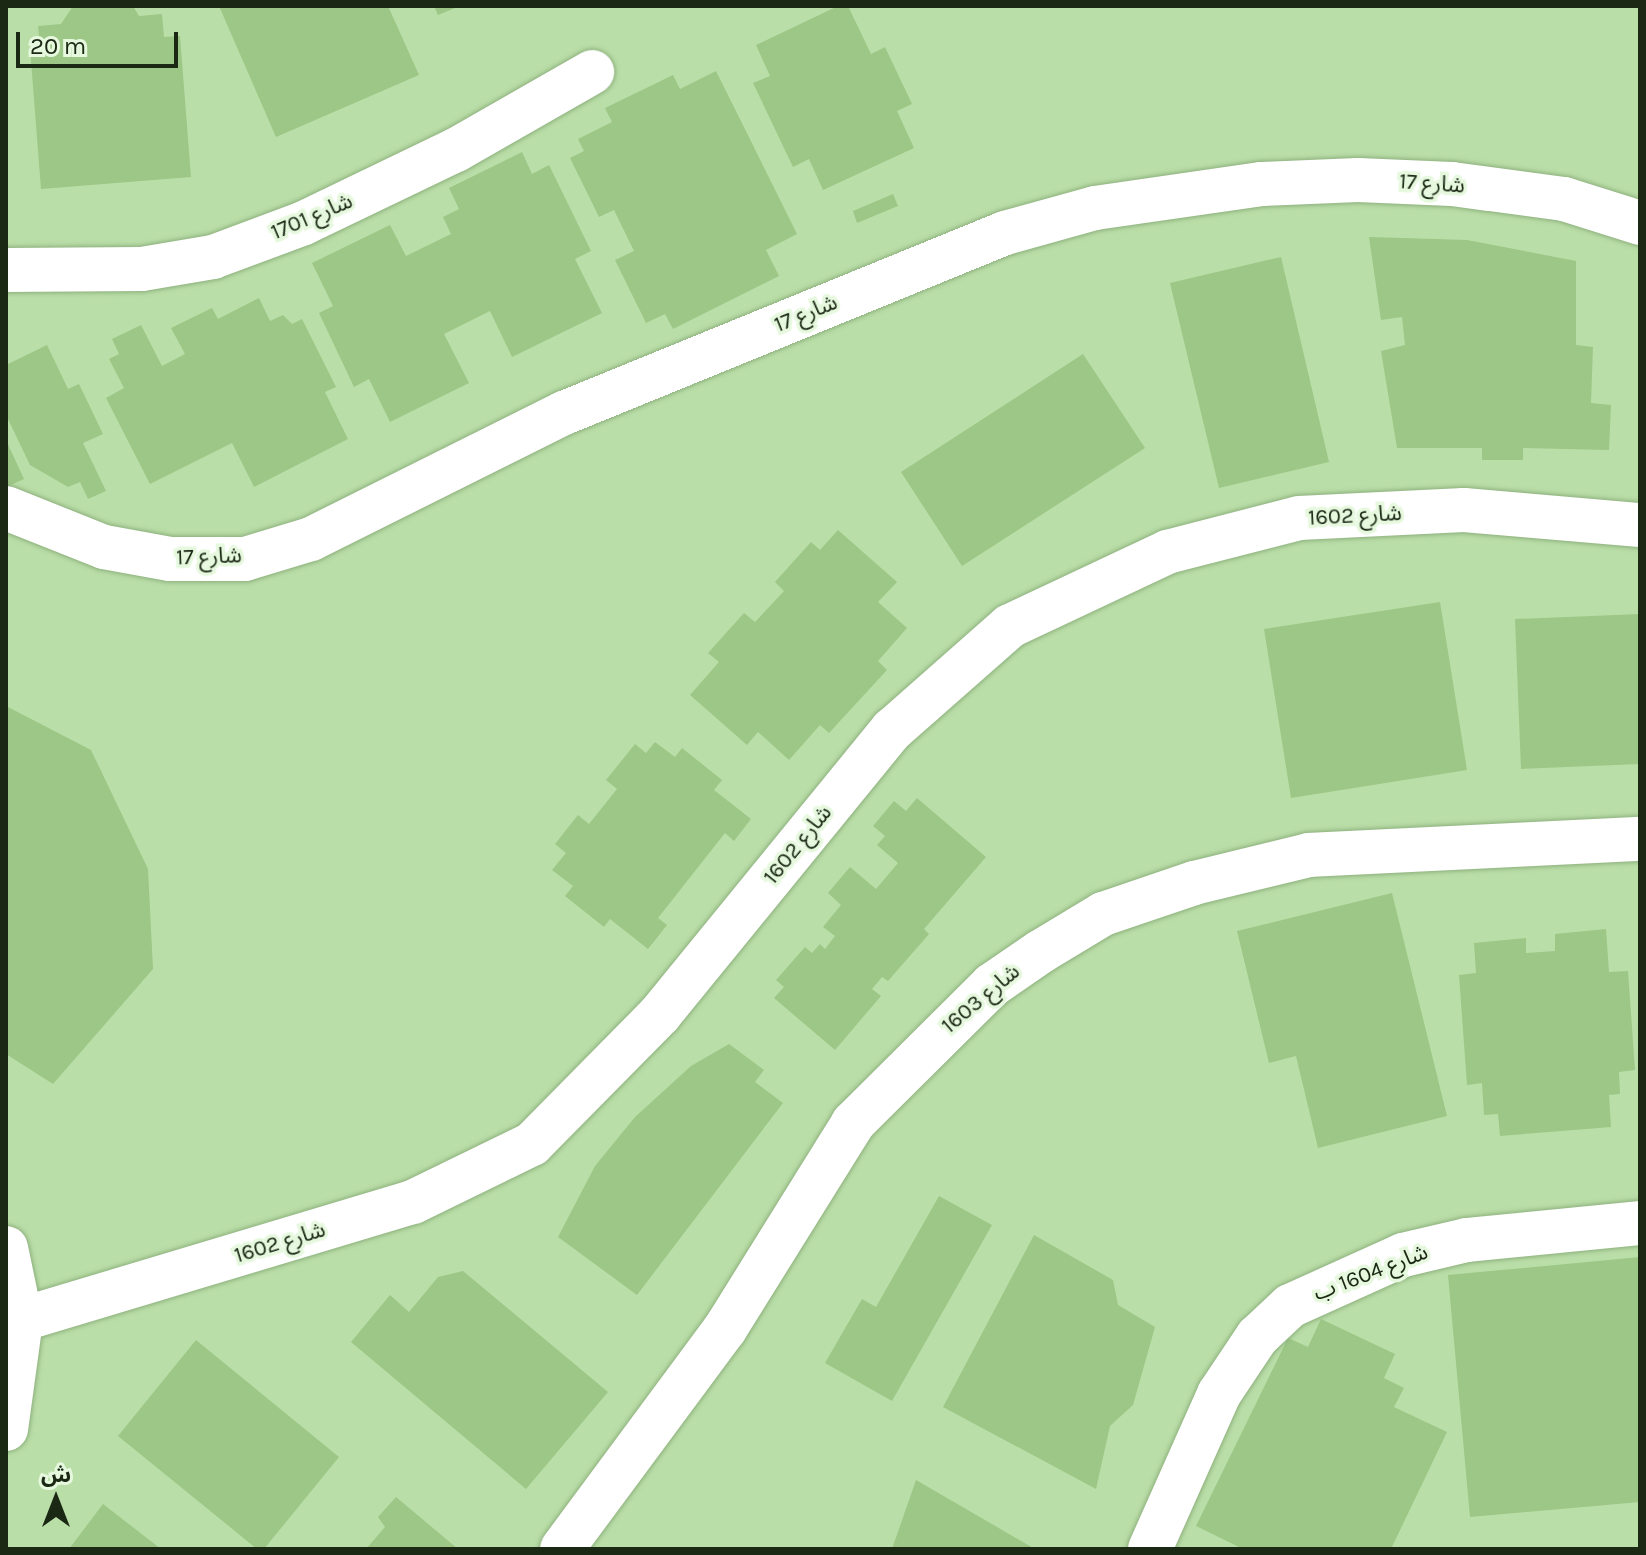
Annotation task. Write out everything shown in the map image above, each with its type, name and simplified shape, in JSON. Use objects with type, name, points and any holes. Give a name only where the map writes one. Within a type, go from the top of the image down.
[{"type":"street","name":"شارع 1701","points":[[6,270],[142,269],[213,257],[304,223],[456,150],[592,72]]},
{"type":"street","name":"شارع 17","points":[[6,508],[104,547],[170,559],[245,559],[311,539],[564,413],[1005,233],[1095,208],[1262,184],[1358,180],[1452,184],[1564,199],[1640,223]]},
{"type":"street","name":"شارع 1602","points":[[14,1322],[413,1202],[532,1144],[660,1014],[892,730],[1010,626],[1167,552],[1299,518],[1464,510],[1640,525]]},
{"type":"street","name":"شارع 1603","points":[[562,1549],[725,1329],[853,1123],[992,985],[1040,952],[1103,914],[1194,883],[1309,855],[1640,839]]},
{"type":"street","name":"شارع 1604 ب","points":[[1150,1549],[1219,1394],[1257,1337],[1290,1306],[1403,1255],[1467,1240],[1640,1223]]},
{"type":"street","points":[[6,1248],[14,1322],[6,1429]]},
{"type":"building","points":[[73,6],[133,6],[139,16],[162,14],[164,37],[180,36],[191,177],[41,189],[30,48],[40,47],[38,26],[61,24]]},
{"type":"building","points":[[219,6],[388,6],[419,75],[276,137]]},
{"type":"building","points":[[434,6],[460,6],[438,15]]},
{"type":"building","points":[[838,6],[848,6],[871,54],[885,47],[912,104],[897,111],[914,148],[823,190],[809,159],[793,167],[753,83],[770,76],[756,45]]},
{"type":"building","points":[[716,71],[797,234],[766,250],[779,276],[673,329],[665,314],[646,323],[615,260],[634,251],[614,210],[599,217],[570,158],[584,151],[578,139],[612,122],[605,108],[673,75],[680,89]]},
{"type":"building","points":[[522,152],[532,174],[549,165],[591,251],[575,259],[602,313],[512,357],[490,311],[444,334],[469,383],[390,422],[369,379],[354,387],[319,313],[333,306],[312,263],[390,225],[406,256],[451,234],[443,217],[459,209],[449,188]]},
{"type":"building","points":[[893,194],[898,206],[857,223],[853,211]]},
{"type":"building","points":[[1369,237],[1467,240],[1576,261],[1576,345],[1593,347],[1591,403],[1611,405],[1609,450],[1523,448],[1523,460],[1482,460],[1482,448],[1397,448],[1381,351],[1405,345],[1402,317],[1381,320]]},
{"type":"building","points":[[1281,257],[1329,462],[1219,488],[1170,283]]},
{"type":"building","points":[[259,298],[270,321],[283,315],[292,324],[302,319],[336,387],[325,392],[348,439],[254,487],[232,443],[150,484],[106,398],[124,388],[109,359],[119,354],[112,339],[141,325],[162,366],[185,354],[171,328],[212,308],[218,319]]},
{"type":"building","points":[[47,345],[68,389],[79,384],[103,434],[83,443],[106,491],[88,499],[80,482],[68,487],[30,465],[6,415],[6,365]]},
{"type":"building","points":[[1083,354],[1145,448],[962,566],[901,472]]},
{"type":"building","points":[[6,440],[24,479],[6,487]]},
{"type":"building","points":[[838,530],[897,582],[878,602],[907,628],[878,661],[887,670],[829,733],[820,725],[789,760],[758,732],[747,745],[690,695],[719,662],[708,653],[744,613],[755,622],[784,591],[775,582],[811,542],[820,550]]},
{"type":"building","points":[[1440,602],[1467,770],[1291,798],[1264,629]]},
{"type":"building","points":[[1640,614],[1640,764],[1521,769],[1515,619]]},
{"type":"building","points":[[6,706],[91,750],[148,869],[153,969],[53,1084],[6,1054]]},
{"type":"building","points":[[655,742],[675,757],[682,748],[722,780],[714,790],[751,819],[734,841],[725,833],[658,918],[667,925],[648,949],[610,919],[604,927],[565,896],[573,886],[552,870],[566,853],[555,844],[578,815],[589,824],[617,789],[606,780],[635,744],[646,753]]},
{"type":"building","points":[[917,798],[986,857],[924,929],[929,934],[888,981],[882,977],[872,989],[881,996],[835,1050],[774,998],[784,987],[776,980],[805,947],[812,953],[820,944],[825,949],[835,936],[823,927],[841,905],[828,893],[850,867],[876,889],[898,863],[877,845],[885,836],[873,826],[894,801],[906,811]]},
{"type":"building","points":[[1392,893],[1447,1116],[1318,1148],[1296,1056],[1269,1063],[1237,931]]},
{"type":"building","points":[[1606,929],[1609,972],[1628,971],[1635,1070],[1619,1072],[1620,1094],[1609,1095],[1611,1127],[1500,1136],[1498,1114],[1484,1115],[1482,1083],[1467,1085],[1459,975],[1476,973],[1474,943],[1526,938],[1526,953],[1555,951],[1555,934]]},
{"type":"building","points":[[729,1044],[764,1070],[755,1082],[783,1103],[637,1295],[558,1237],[595,1166],[635,1117],[691,1066]]},
{"type":"building","points":[[939,1196],[992,1225],[892,1401],[825,1363],[862,1299],[876,1307]]},
{"type":"building","points":[[1034,1235],[1113,1280],[1118,1305],[1155,1327],[1133,1405],[1110,1426],[1096,1489],[943,1407]]},
{"type":"building","points":[[1640,1257],[1640,1502],[1470,1517],[1448,1275]]},
{"type":"building","points":[[463,1271],[608,1392],[526,1489],[351,1342],[390,1295],[409,1312],[438,1277]]},
{"type":"building","points":[[1321,1319],[1395,1354],[1384,1378],[1404,1388],[1394,1407],[1447,1432],[1391,1549],[1243,1549],[1196,1526],[1288,1338],[1308,1347]]},
{"type":"building","points":[[196,1340],[339,1457],[264,1549],[257,1549],[118,1436]]},
{"type":"building","points":[[916,1480],[1035,1549],[892,1549]]},
{"type":"building","points":[[396,1497],[458,1549],[366,1549],[385,1527],[378,1517]]},
{"type":"building","points":[[103,1504],[161,1549],[69,1549]]}]
